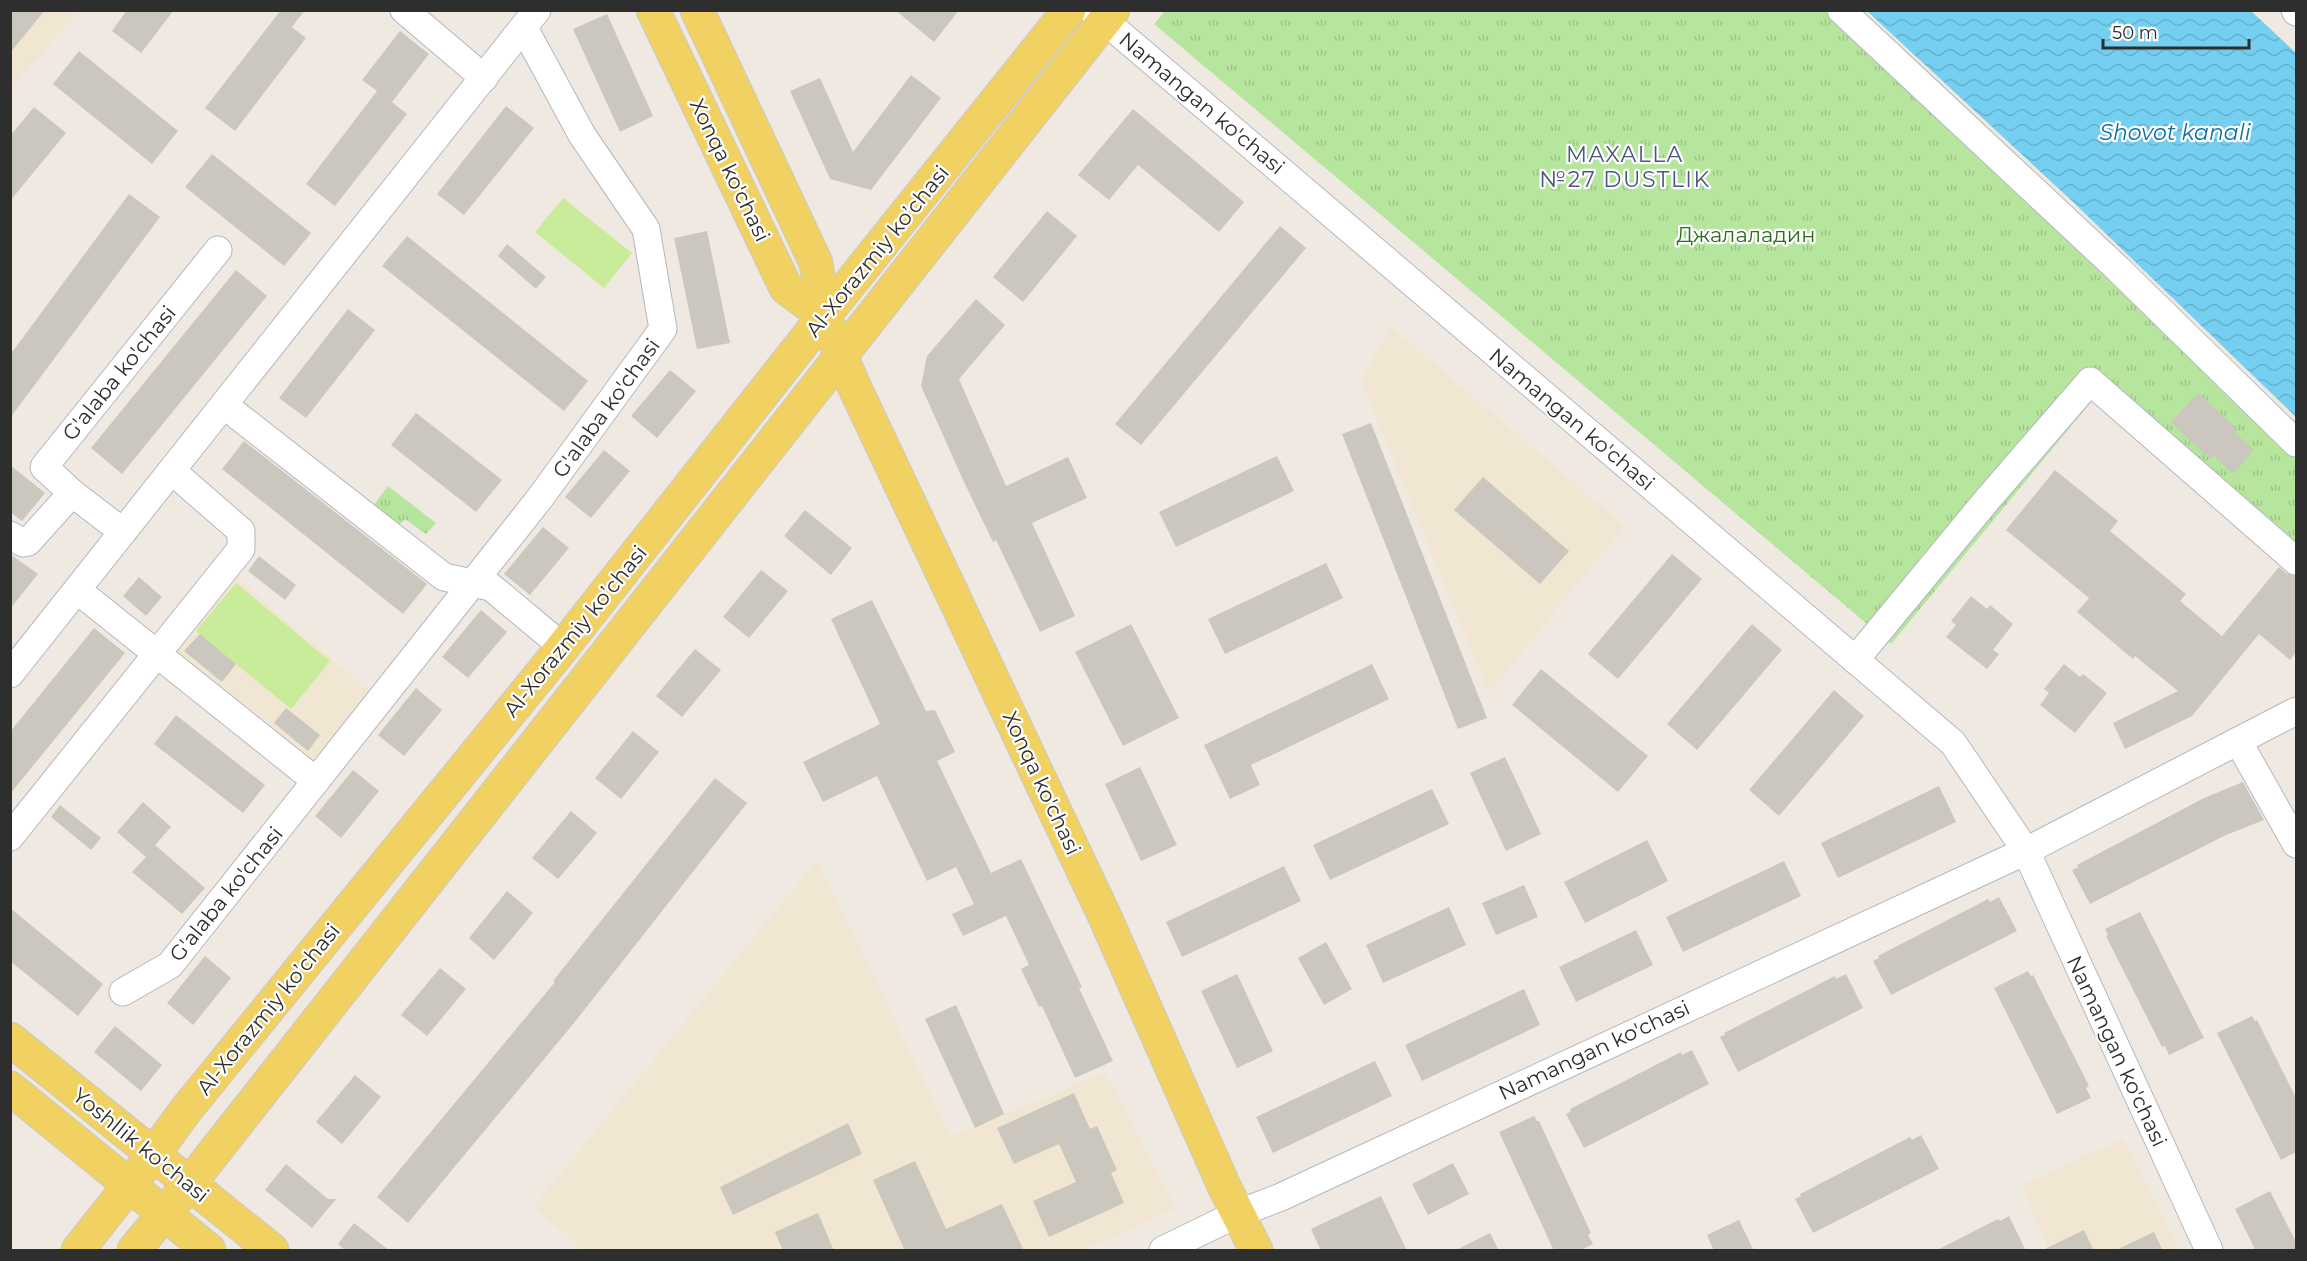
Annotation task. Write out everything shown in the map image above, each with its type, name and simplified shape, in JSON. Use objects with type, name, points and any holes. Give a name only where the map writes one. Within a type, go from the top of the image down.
[{"type":"main road","name":"Xonqa ko'chasi","points":[[653,10],[786,288],[824,316]]},
{"type":"main road","name":"Xonqa ko'chasi","points":[[697,10],[816,263],[824,316],[841,357],[1105,917],[1237,1214],[1256,1251]]},
{"type":"main road","name":"Al-Xorazmiy ko’chasi","points":[[78,1251],[185,1111],[563,647],[1069,10]]},
{"type":"main road","name":"Al-Xorazmiy ko’chasi","points":[[134,1251],[841,357],[1103,14]]},
{"type":"main road","name":"Yoshllik ko'chasi","points":[[10,1040],[272,1251]]},
{"type":"main road","name":"Yoshllik ko'chasi","points":[[10,1088],[209,1251]]},
{"type":"street","points":[[404,10],[484,78]]},
{"type":"street","points":[[1841,10],[2118,269],[2296,443]]},
{"type":"street","name":"Namangan ko'chasi","points":[[1103,14],[1953,743],[2026,851],[2209,1251]]},
{"type":"street","name":"G'alaba ko'chasi","points":[[10,674],[530,19],[582,135],[646,229],[663,329],[540,498],[170,965],[123,992]]},
{"type":"street","name":"G'alaba ko'chasi","points":[[123,532],[72,493],[44,466],[218,250]]},
{"type":"street","points":[[1855,660],[1979,508],[2090,381],[2296,561]]},
{"type":"street","points":[[224,405],[444,578],[491,587],[563,647]]},
{"type":"street","points":[[10,837],[241,549],[241,531],[172,471]]},
{"type":"street","points":[[10,535],[23,543],[28,542],[72,493]]},
{"type":"street","points":[[77,590],[316,781]]},
{"type":"street","name":"Namangan ko'chasi","points":[[1163,1251],[1237,1214],[1281,1197],[2026,851],[2296,711]]},
{"type":"street","points":[[2238,741],[2296,844]]},
{"type":"shaded area","points":[[11,11],[78,11],[11,88]]},
{"type":"shaded area","points":[[1391,327],[1624,526],[1489,693],[1361,380]]},
{"type":"shaded area","points":[[235,574],[374,695],[316,764],[266,720],[174,649]]},
{"type":"shaded area","points":[[817,861],[951,1136],[1105,1073],[1176,1208],[1083,1250],[582,1250],[534,1206]]},
{"type":"shaded area","points":[[2123,1139],[2180,1250],[2045,1250],[2047,1243],[2022,1185]]},
{"type":"green space","name":"Джалаладин","points":[[1166,10],[1830,11],[2296,455],[2296,558],[2096,396],[1891,644],[1154,24]]},
{"type":"green space","points":[[563,198],[632,253],[604,288],[535,232]]},
{"type":"green space","points":[[388,486],[436,523],[426,534],[405,519],[395,529],[370,510]]},
{"type":"green space","points":[[236,583],[330,661],[291,709],[196,631]]},
{"type":"water","name":"Shovot kanali","points":[[1867,11],[2251,11],[2296,53],[2296,417],[2072,201]]},
{"type":"building","points":[[10,10],[45,10],[10,53]]},
{"type":"building","points":[[127,10],[174,10],[141,53],[112,31]]},
{"type":"building","points":[[281,10],[305,10],[292,27],[306,38],[235,131],[205,108]]},
{"type":"building","points":[[895,10],[959,10],[934,42]]},
{"type":"building","points":[[607,14],[653,116],[620,132],[573,29]]},
{"type":"building","points":[[400,31],[429,54],[392,102],[407,114],[335,206],[306,184],[377,91],[362,80]]},
{"type":"building","points":[[79,51],[178,131],[152,164],[53,84]]},
{"type":"building","points":[[911,75],[941,98],[871,190],[830,179],[790,91],[820,78],[853,152]]},
{"type":"building","points":[[506,106],[534,128],[464,215],[437,194]]},
{"type":"building","points":[[34,107],[66,133],[10,201],[10,136]]},
{"type":"building","points":[[1133,109],[1244,202],[1219,232],[1138,165],[1109,200],[1078,175]]},
{"type":"building","points":[[212,154],[311,233],[284,266],[185,187]]},
{"type":"building","points":[[129,194],[160,217],[10,418],[10,355]]},
{"type":"building","points":[[1047,211],[1077,236],[1023,302],[993,277]]},
{"type":"building","points":[[1280,226],[1306,248],[1141,445],[1115,424]]},
{"type":"building","points":[[707,231],[730,343],[697,349],[674,238]]},
{"type":"building","points":[[407,236],[588,381],[564,411],[382,266]]},
{"type":"building","points":[[507,244],[546,277],[536,289],[498,256]]},
{"type":"building","points":[[236,270],[267,296],[122,474],[91,448]]},
{"type":"building","points":[[976,299],[1005,325],[959,379],[1006,486],[1068,457],[1087,498],[1032,523],[1075,616],[1040,632],[996,540],[993,542],[921,386],[927,356]]},
{"type":"building","points":[[348,309],[375,330],[306,418],[279,398]]},
{"type":"building","points":[[670,370],[696,391],[657,438],[631,416]]},
{"type":"building","points":[[2198,393],[2237,429],[2234,432],[2254,450],[2233,474],[2213,455],[2210,459],[2171,422]]},
{"type":"building","points":[[416,413],[502,480],[476,512],[391,445]]},
{"type":"building","points":[[1371,423],[1487,718],[1458,729],[1342,434]]},
{"type":"building","points":[[244,441],[427,584],[403,614],[222,469]]},
{"type":"building","points":[[604,450],[630,471],[591,518],[565,497]]},
{"type":"building","points":[[1277,456],[1294,491],[1176,547],[1159,512]]},
{"type":"building","points":[[10,465],[45,493],[22,521],[10,512]]},
{"type":"building","points":[[2055,470],[2118,521],[2110,531],[2186,594],[2180,601],[2222,636],[2279,567],[2286,573],[2296,576],[2296,652],[2290,660],[2259,634],[2192,716],[2125,749],[2113,723],[2178,691],[2135,656],[2133,659],[2077,612],[2089,598],[2006,530]]},
{"type":"building","points":[[1483,477],[1569,551],[1540,584],[1454,510]]},
{"type":"building","points":[[805,510],[852,548],[831,575],[784,536]]},
{"type":"building","points":[[543,527],[569,548],[530,595],[504,574]]},
{"type":"building","points":[[10,554],[38,574],[10,609]]},
{"type":"building","points":[[1672,554],[1702,579],[1618,679],[1588,654]]},
{"type":"building","points":[[259,556],[296,585],[285,600],[248,571]]},
{"type":"building","points":[[1326,563],[1343,598],[1225,654],[1208,619]]},
{"type":"building","points":[[761,570],[788,591],[749,638],[723,617]]},
{"type":"building","points":[[139,577],[162,597],[146,616],[123,596]]},
{"type":"building","points":[[1971,596],[1987,609],[1990,605],[2013,624],[1993,650],[1999,654],[1987,669],[1946,637],[1956,625],[1951,621]]},
{"type":"building","points":[[872,600],[926,711],[935,710],[955,752],[937,761],[991,873],[1021,859],[1082,987],[1079,988],[1113,1061],[1075,1078],[1042,1006],[1039,1007],[1021,969],[1029,965],[1006,916],[963,936],[952,914],[974,904],[956,867],[927,881],[877,776],[823,802],[803,762],[880,724],[831,619]]},
{"type":"building","points":[[481,610],[507,632],[468,678],[442,657]]},
{"type":"building","points":[[1131,624],[1179,718],[1123,746],[1075,652]]},
{"type":"building","points":[[1752,624],[1782,650],[1697,750],[1667,724]]},
{"type":"building","points":[[94,628],[125,653],[10,794],[10,732]]},
{"type":"building","points":[[200,634],[236,664],[222,682],[184,651]]},
{"type":"building","points":[[695,649],[721,670],[682,717],[656,696]]},
{"type":"building","points":[[1372,664],[1389,699],[1251,765],[1260,785],[1230,799],[1204,745]]},
{"type":"building","points":[[2064,664],[2080,677],[2083,674],[2107,693],[2075,733],[2040,705],[2049,693],[2044,689]]},
{"type":"building","points":[[1541,669],[1648,756],[1618,792],[1512,705]]},
{"type":"building","points":[[416,688],[442,710],[404,756],[378,735]]},
{"type":"building","points":[[1834,690],[1864,716],[1779,816],[1749,790]]},
{"type":"building","points":[[286,708],[320,735],[308,751],[274,723]]},
{"type":"building","points":[[176,715],[265,785],[243,813],[154,744]]},
{"type":"building","points":[[633,731],[659,752],[621,799],[595,778]]},
{"type":"building","points":[[1505,757],[1541,834],[1506,851],[1470,773]]},
{"type":"building","points":[[1140,767],[1177,845],[1141,861],[1105,784]]},
{"type":"building","points":[[353,770],[379,791],[341,838],[315,816]]},
{"type":"building","points":[[715,778],[747,803],[574,1023],[408,1223],[377,1197],[555,982],[553,981]]},
{"type":"building","points":[[2243,782],[2264,820],[2226,835],[2090,904],[2072,870],[2078,867],[2077,865],[2204,798]]},
{"type":"building","points":[[1939,786],[1956,822],[1838,878],[1821,843]]},
{"type":"building","points":[[1432,789],[1449,824],[1330,880],[1313,845]]},
{"type":"building","points":[[143,802],[171,827],[155,845],[205,888],[182,914],[132,872],[146,857],[117,832]]},
{"type":"building","points":[[60,805],[101,838],[91,850],[51,817]]},
{"type":"building","points":[[571,811],[597,833],[558,879],[532,858]]},
{"type":"building","points":[[1647,840],[1668,881],[1585,923],[1564,882]]},
{"type":"building","points":[[1784,861],[1801,896],[1683,952],[1666,917]]},
{"type":"building","points":[[1284,866],[1301,901],[1182,957],[1166,922]]},
{"type":"building","points":[[1524,885],[1538,917],[1496,935],[1482,903]]},
{"type":"building","points":[[507,891],[533,913],[494,960],[469,938]]},
{"type":"building","points":[[1999,897],[2017,931],[1891,995],[1873,961],[1879,958],[1878,956],[1988,899],[1990,902]]},
{"type":"building","points":[[1449,907],[1466,945],[1383,983],[1366,945]]},
{"type":"building","points":[[10,908],[103,984],[78,1016],[10,961]]},
{"type":"building","points":[[2140,912],[2204,1038],[2169,1055],[2165,1046],[2162,1047],[2106,936],[2108,935],[2105,929]]},
{"type":"building","points":[[1636,930],[1653,965],[1576,1002],[1559,967]]},
{"type":"building","points":[[1326,942],[1352,989],[1324,1005],[1298,958]]},
{"type":"building","points":[[205,956],[231,978],[193,1025],[167,1003]]},
{"type":"building","points":[[440,968],[466,989],[427,1036],[401,1015]]},
{"type":"building","points":[[2028,971],[2031,976],[2033,975],[2089,1086],[2086,1088],[2091,1098],[2057,1114],[1994,988]]},
{"type":"building","points":[[1237,974],[1273,1051],[1237,1068],[1201,991]]},
{"type":"building","points":[[1846,974],[1863,1008],[1738,1072],[1720,1037],[1725,1035],[1724,1033],[1835,976],[1836,979]]},
{"type":"building","points":[[1524,989],[1540,1025],[1422,1081],[1405,1045]]},
{"type":"building","points":[[956,1005],[1004,1114],[975,1128],[925,1019]]},
{"type":"building","points":[[2252,1016],[2255,1021],[2257,1020],[2296,1098],[2296,1152],[2281,1160],[2217,1033]]},
{"type":"building","points":[[115,1026],[162,1065],[141,1091],[94,1052]]},
{"type":"building","points":[[1692,1050],[1709,1084],[1584,1148],[1566,1114],[1571,1111],[1570,1109],[1681,1052],[1682,1055]]},
{"type":"building","points":[[1375,1061],[1392,1096],[1273,1153],[1256,1117]]},
{"type":"building","points":[[355,1075],[381,1097],[342,1144],[316,1122]]},
{"type":"building","points":[[1074,1093],[1090,1129],[1097,1126],[1117,1170],[1111,1173],[1124,1203],[1049,1237],[1033,1201],[1076,1182],[1059,1144],[1014,1164],[997,1128]]},
{"type":"building","points":[[1534,1116],[1539,1121],[1591,1233],[1588,1235],[1593,1244],[1579,1251],[1554,1251],[1499,1132]]},
{"type":"building","points":[[848,1123],[862,1154],[733,1215],[720,1187]]},
{"type":"building","points":[[1921,1135],[1939,1169],[1813,1233],[1795,1199],[1801,1196],[1800,1194],[1910,1137],[1912,1140]]},
{"type":"building","points":[[915,1161],[946,1229],[1002,1204],[1024,1251],[905,1251],[873,1180]]},
{"type":"building","points":[[1453,1163],[1469,1194],[1428,1215],[1412,1184]]},
{"type":"building","points":[[286,1164],[328,1199],[336,1199],[312,1228],[265,1190]]},
{"type":"building","points":[[2270,1191],[2296,1242],[2296,1251],[2256,1251],[2235,1209]]},
{"type":"building","points":[[1381,1196],[1407,1251],[1321,1251],[1311,1229]]},
{"type":"building","points":[[818,1213],[834,1251],[783,1251],[775,1232]]},
{"type":"building","points":[[2009,1216],[2026,1251],[1935,1251],[1998,1219],[2000,1221]]},
{"type":"building","points":[[1739,1220],[1754,1251],[1714,1251],[1707,1235]]},
{"type":"building","points":[[354,1223],[390,1251],[346,1251],[338,1244]]},
{"type":"building","points":[[2084,1230],[2094,1251],[2041,1251]]},
{"type":"building","points":[[2154,1232],[2163,1251],[2114,1251]]},
{"type":"building","points":[[1490,1233],[1499,1251],[1454,1251]]},
{"type":"district","name":"MAXALLA №27 DUSTLIK","points":[[1625,166]]}]
